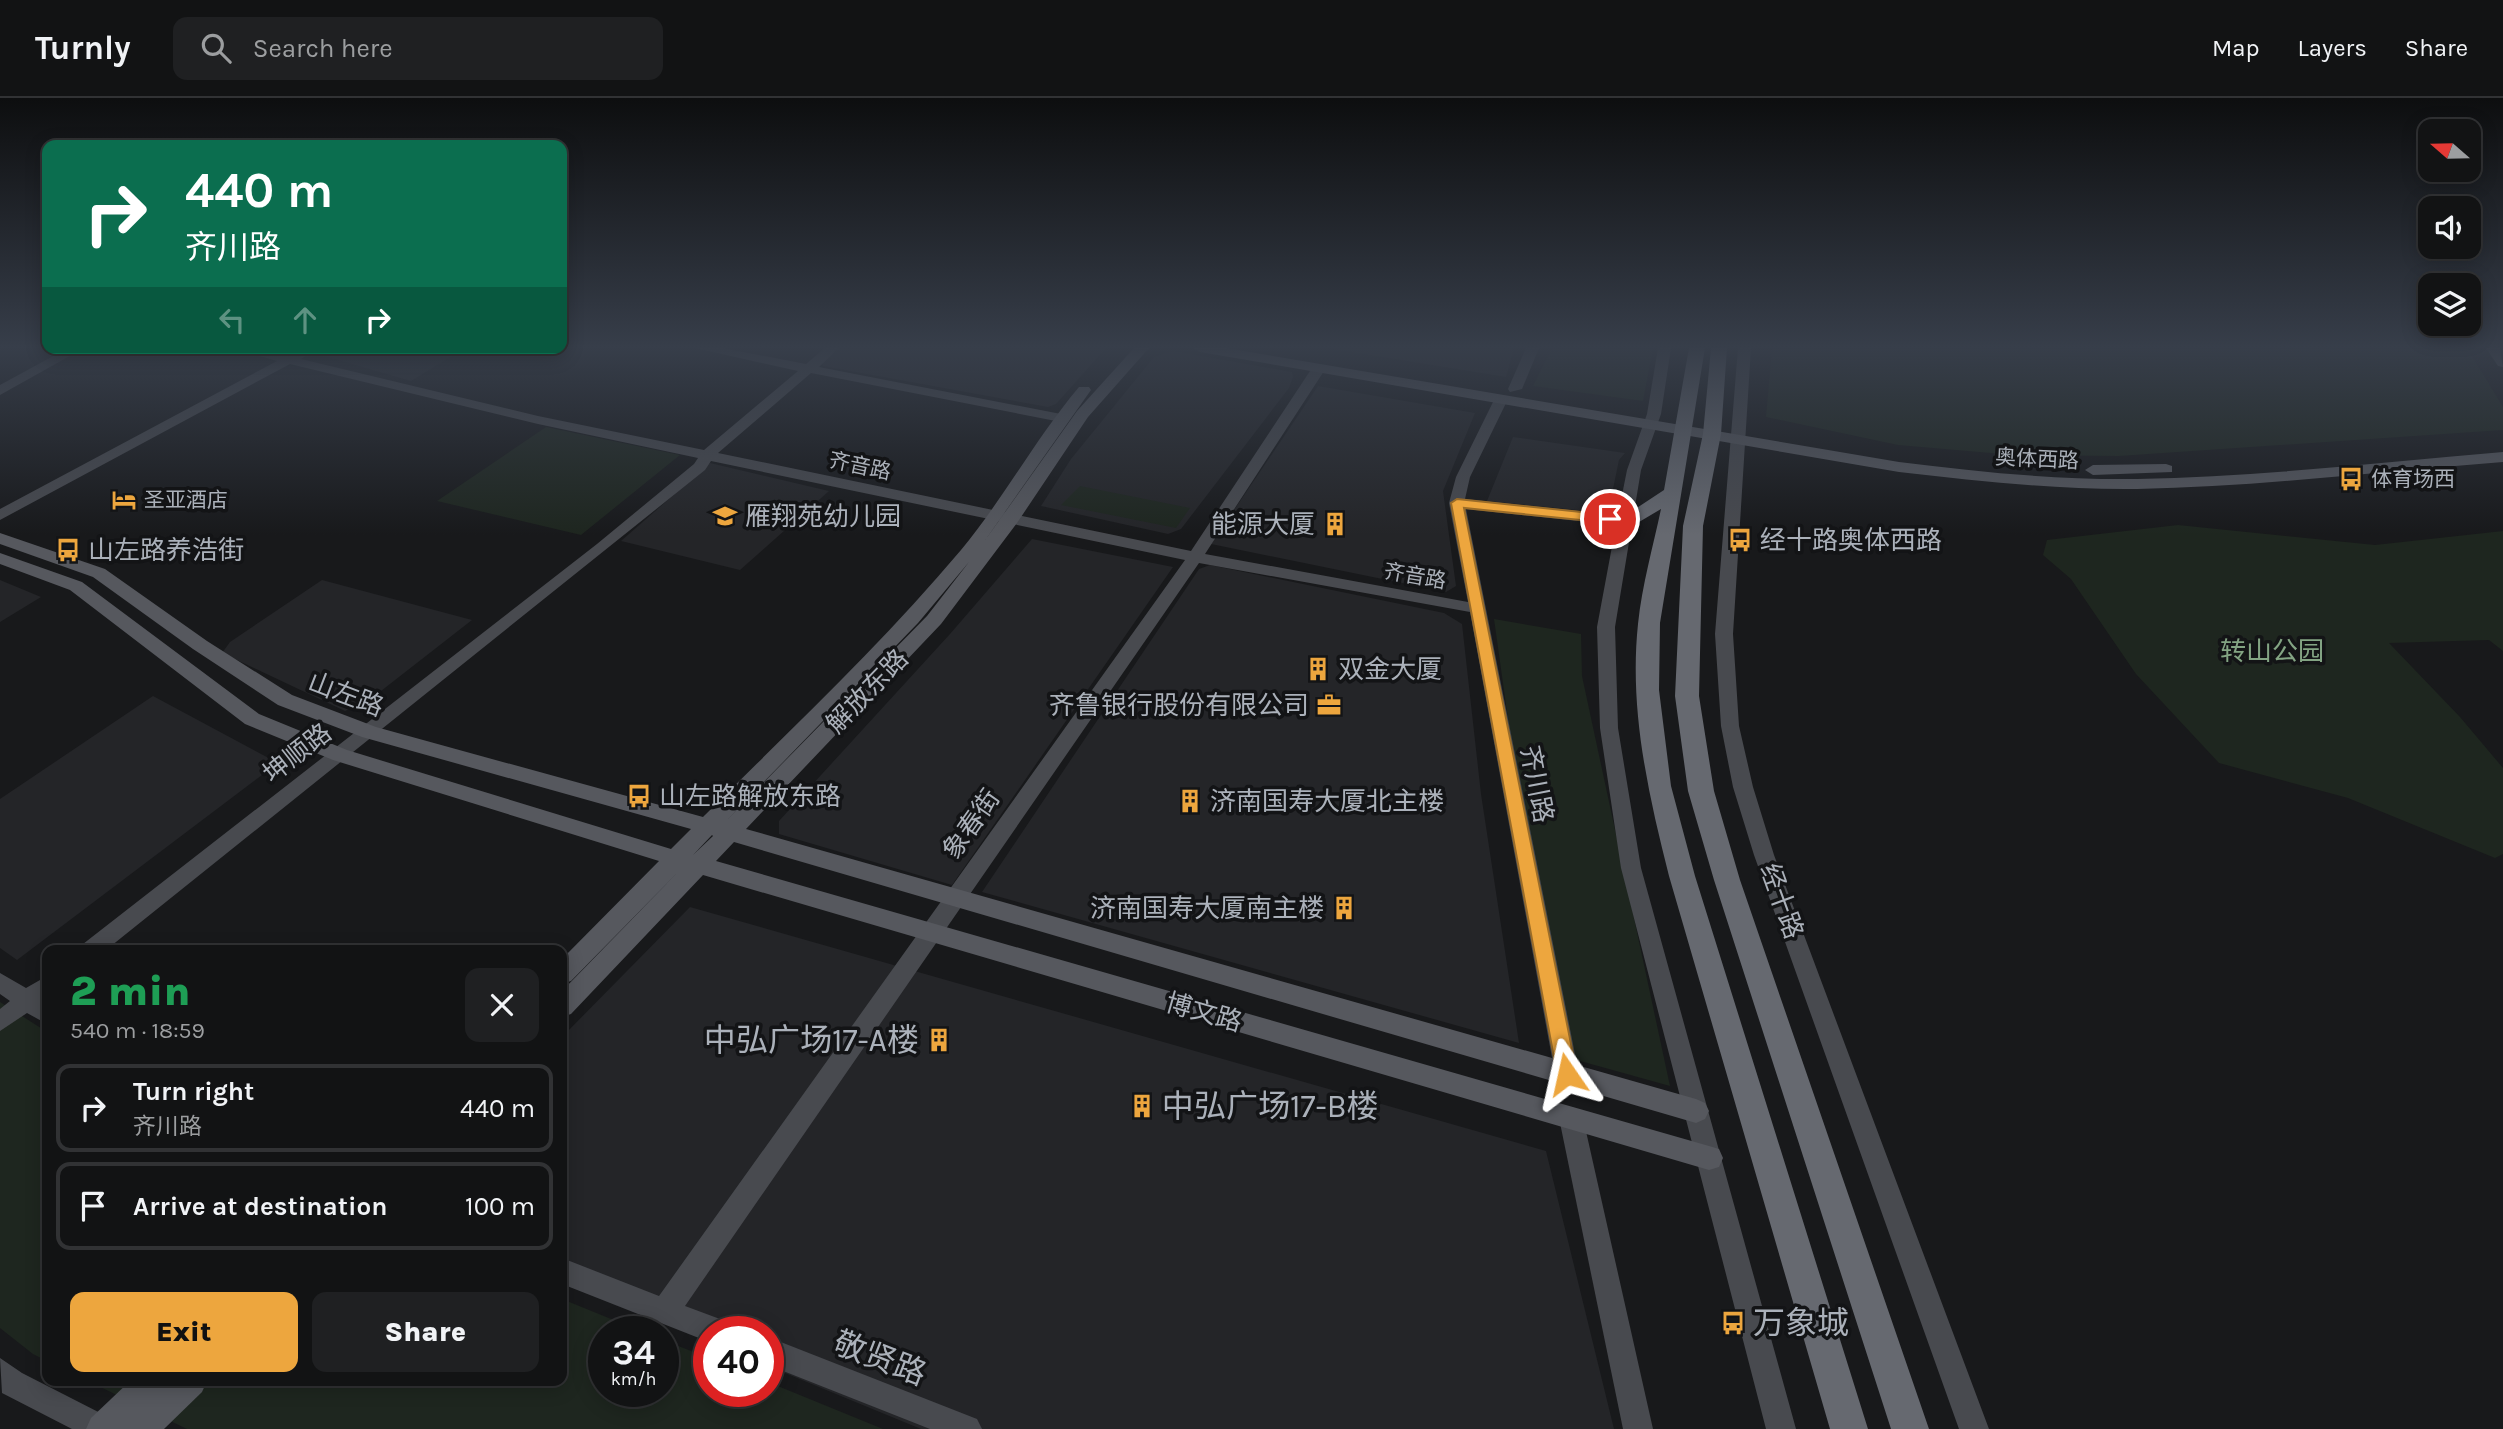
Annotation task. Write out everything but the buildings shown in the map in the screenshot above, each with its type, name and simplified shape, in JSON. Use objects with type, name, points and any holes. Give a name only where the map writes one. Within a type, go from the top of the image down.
[{"type":"highway","name":"经十路","points":[[1709,410],[1713,428],[1674,492],[1649,623],[1647,690],[1659,786],[1682,876],[1849,1429]]},
{"type":"highway","name":"经十路","points":[[1714,410],[1693,526],[1687,630],[1687,696],[1701,791],[1727,880],[1910,1429]]},
{"type":"highway","points":[[1627,521],[1674,492]]},
{"type":"main road","name":"解放东路","points":[[1003,518],[1068,410]]},
{"type":"main road","name":"解放东路","points":[[567,1001],[688,861],[934,620],[1003,518],[1086,410]]},
{"type":"main road","name":"奥体西路","points":[[1584,410],[1912,458],[2055,470],[2154,470],[2503,445]]},
{"type":"main road","name":"奥体西路","points":[[1611,410],[1651,419]]},
{"type":"main road","name":"奥体西路","points":[[1713,428],[1961,475],[2126,485],[2336,472],[2503,457]]},
{"type":"main road","name":"山左路","points":[[0,538],[100,573],[200,645],[285,700],[369,732],[718,830]]},
{"type":"main road","points":[[0,558],[76,586],[252,719],[341,755],[688,861]]},
{"type":"main road","name":"博文路","points":[[718,830],[1696,1111]]},
{"type":"main road","name":"解放东路","points":[[567,970],[688,861]]},
{"type":"main road","name":"博文路","points":[[688,861],[1709,1158]]},
{"type":"main road","points":[[102,1429],[148,1386]]},
{"type":"main road","points":[[141,1429],[186,1386]]},
{"type":"street","points":[[0,515],[195,410]]},
{"type":"street","name":"齐音路","points":[[496,410],[1195,557],[1475,608]]},
{"type":"street","name":"坤顺路","points":[[97,945],[603,547],[700,467],[704,454],[756,410]]},
{"type":"street","points":[[1021,410],[1061,418]]},
{"type":"street","name":"象春街","points":[[666,1311],[952,899],[1195,557],[1292,410]]},
{"type":"street","name":"齐川路","points":[[1496,410],[1463,477],[1457,503],[1475,608],[1567,1074]]},
{"type":"street","points":[[1653,410],[1634,470],[1606,627],[1609,728],[1631,868],[1782,1429]]},
{"type":"street","name":"经十路","points":[[1720,410],[1713,428],[1724,634],[1730,726],[1743,787],[1769,868],[1974,1429]]},
{"type":"street","points":[[1457,503],[1627,521]]},
{"type":"street","points":[[0,982],[42,1012]]},
{"type":"street","points":[[0,1022],[42,989]]},
{"type":"street","points":[[1571,1118],[1638,1429]]},
{"type":"street","points":[[567,1272],[693,1322]]},
{"type":"street","name":"敬贤路","points":[[784,1357],[967,1429]]},
{"type":"street","points":[[0,1372],[12,1382],[102,1429]]},
{"type":"shaded area","points":[[1111,410],[1272,410],[1181,529],[1168,534],[1041,506],[1071,459]]},
{"type":"shaded area","points":[[1302,410],[1458,410],[1475,413],[1443,491],[1456,586],[1446,592],[1211,544]]},
{"type":"shaded area","points":[[1513,437],[1625,453],[1619,460],[1608,513],[1487,501]]},
{"type":"shaded area","name":"雁翔苑幼儿园","points":[[710,463],[829,491],[740,570],[621,541]]},
{"type":"shaded area","points":[[1032,539],[1173,567],[952,885],[779,834],[779,821],[950,634]]},
{"type":"shaded area","points":[[1210,565],[1444,613],[1462,624],[1481,794],[1519,1043],[982,892],[1199,569]]},
{"type":"shaded area","points":[[0,580],[41,597],[0,622]]},
{"type":"shaded area","points":[[322,580],[472,620],[372,698],[345,711],[222,653],[230,642]]},
{"type":"shaded area","points":[[153,696],[278,763],[17,960],[0,948],[0,799]]},
{"type":"shaded area","points":[[690,907],[1546,1151],[1614,1429],[921,1429],[784,1373],[784,1316],[693,1316],[693,1334],[679,1329],[679,1316],[649,1316],[567,1282],[567,1032]]},
{"type":"green space","points":[[1767,410],[2503,410],[2503,430],[2119,456],[2014,455],[1898,445],[1766,417]]},
{"type":"green space","points":[[546,427],[680,455],[581,535],[437,501]]},
{"type":"green space","points":[[1080,486],[1190,508],[1176,528],[1061,505]]},
{"type":"green space","name":"转山公园","points":[[2178,525],[2375,545],[2503,531],[2503,651],[2489,640],[2389,643],[2460,717],[2503,768],[2503,854],[2495,858],[2348,798],[2219,763],[2136,674],[2071,579],[2043,555],[2047,540]]},
{"type":"green space","points":[[1494,619],[1581,634],[1582,676],[1670,1086],[1555,1054]]},
{"type":"green space","points":[[0,1002],[42,1029],[42,1358],[0,1328]]},
{"type":"green space","points":[[567,1301],[604,1316],[588,1316],[588,1407],[679,1407],[679,1346],[693,1352],[693,1407],[784,1407],[784,1389],[883,1429],[187,1429],[98,1386],[567,1386]]},
{"type":"place","name":"体育场西","points":[[2351,479]]},
{"type":"place","name":"圣亚酒店","points":[[124,500]]},
{"type":"place","name":"雁翔苑幼儿园","points":[[725,516]]},
{"type":"place","name":"能源大厦","points":[[1335,524]]},
{"type":"place","name":"经十路奥体西路","points":[[1740,540]]},
{"type":"place","name":"山左路养浩街","points":[[68,550]]},
{"type":"place","name":"双金大厦","points":[[1318,669]]},
{"type":"place","name":"齐鲁银行股份有限公司","points":[[1329,705]]},
{"type":"place","name":"山左路解放东路","points":[[639,796]]},
{"type":"place","name":"济南国寿大厦北主楼","points":[[1190,801]]},
{"type":"place","name":"济南国寿大厦南主楼","points":[[1344,908]]},
{"type":"place","name":"中弘广场17-A楼","points":[[939,1040]]},
{"type":"place","name":"中弘广场17-B楼","points":[[1142,1106]]},
{"type":"place","name":"万象城","points":[[1733,1323]]},
{"type":"route","points":[[1567,1074],[1475,608],[1457,503],[1610,519]]}]
